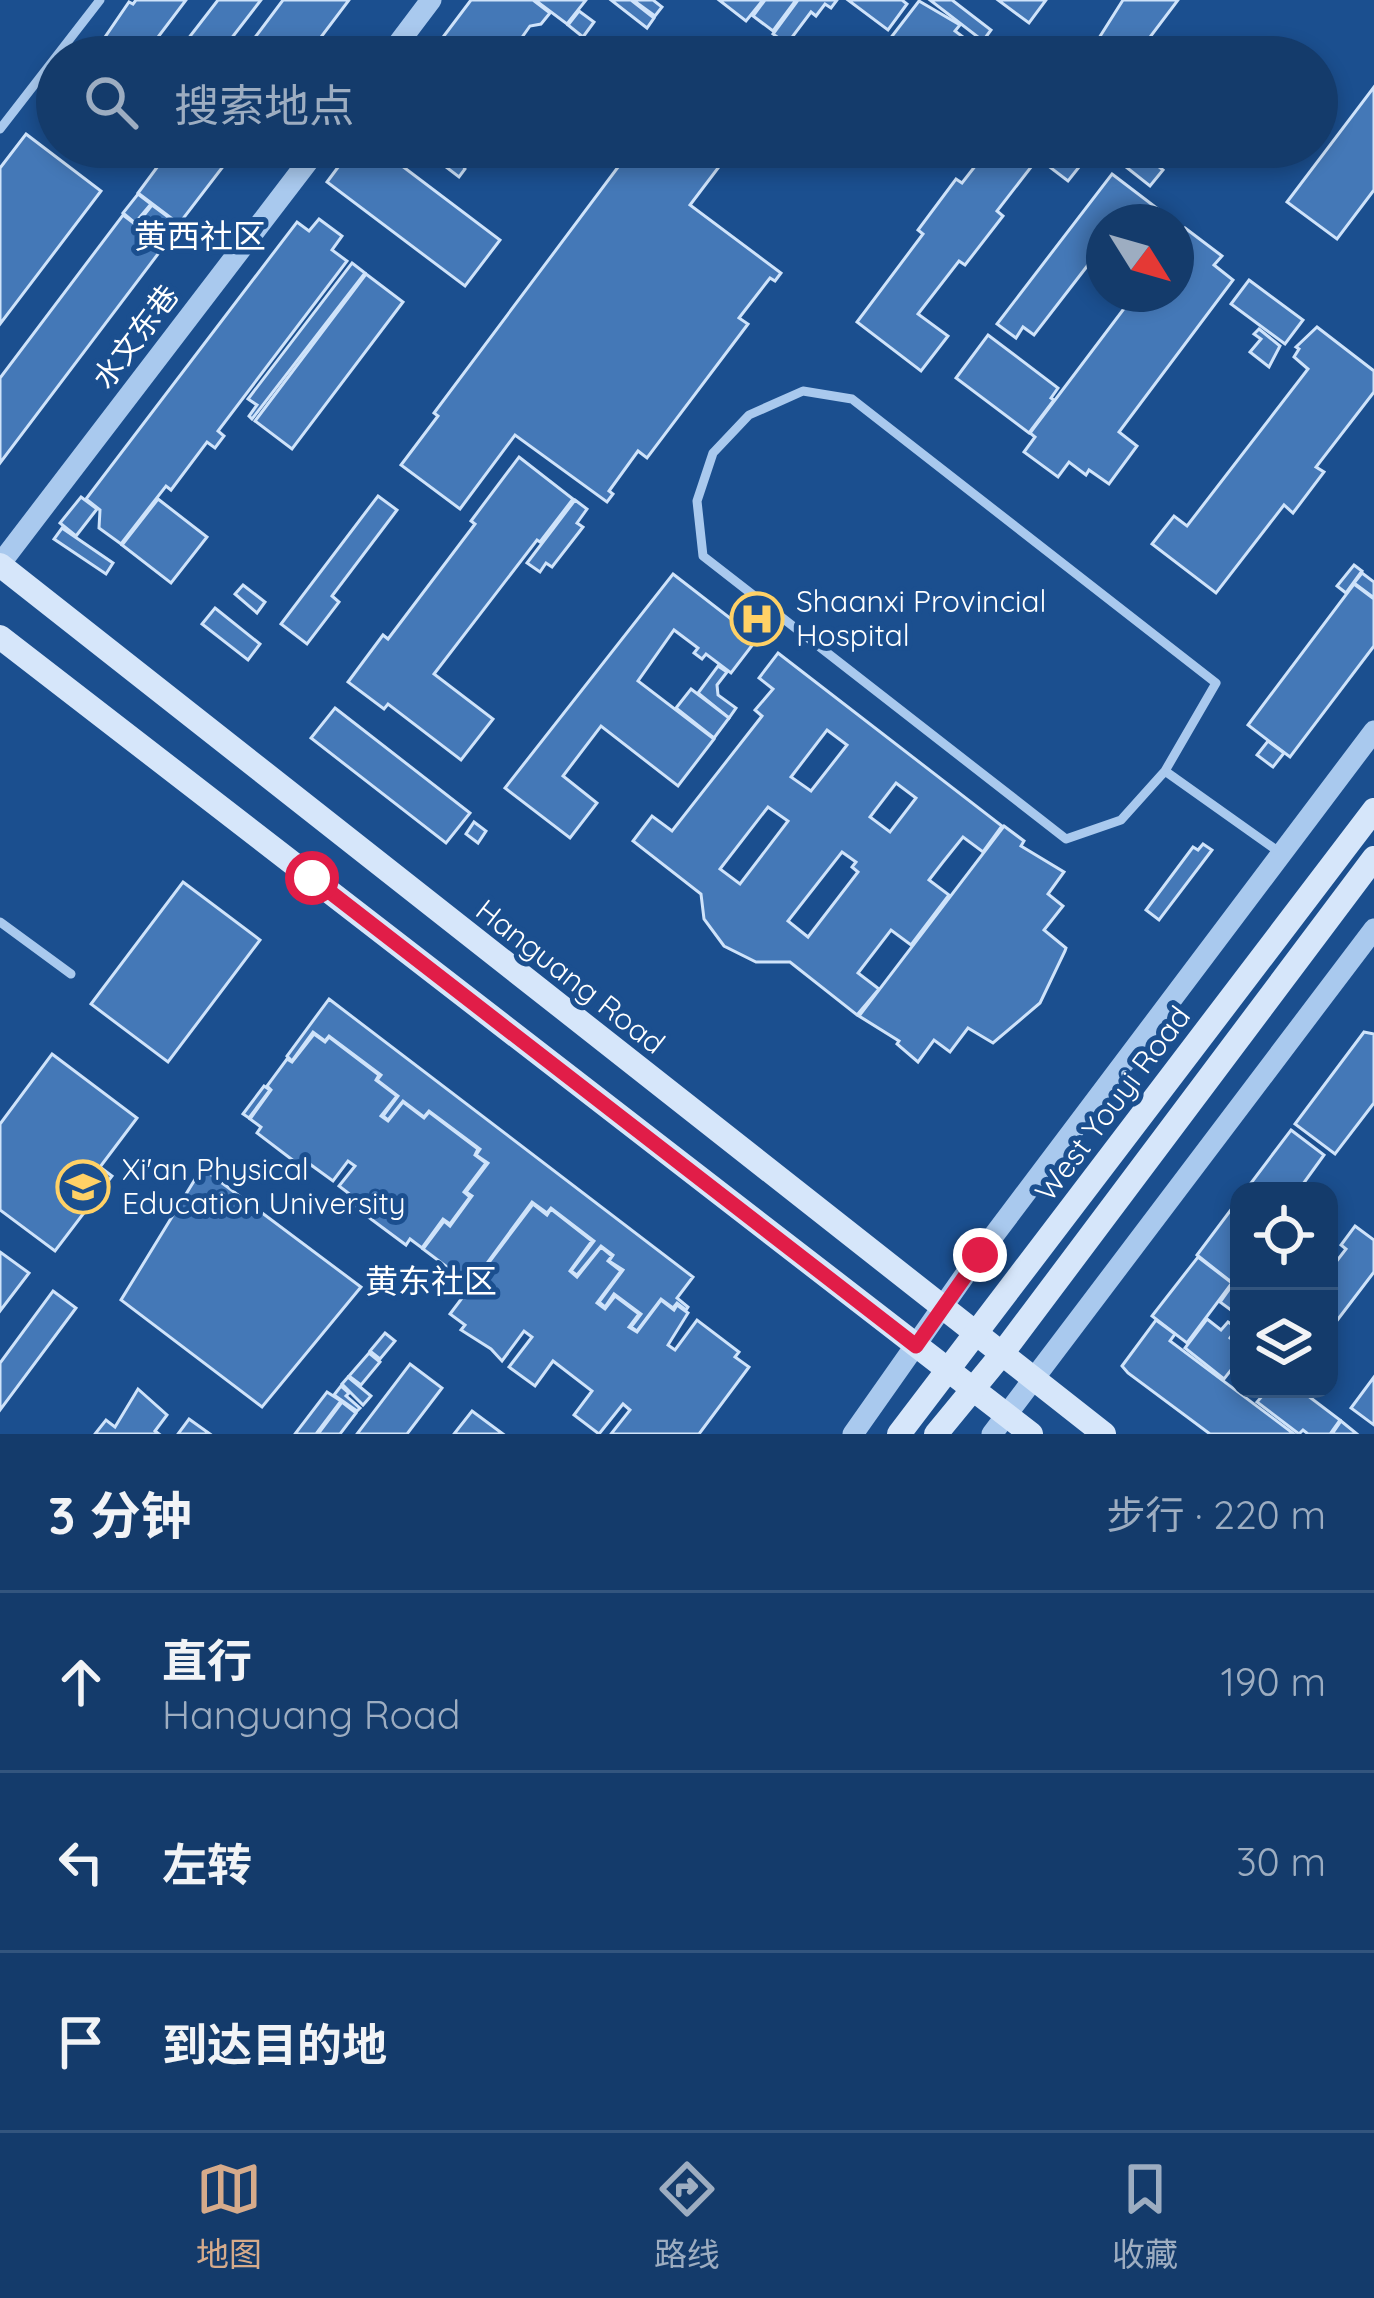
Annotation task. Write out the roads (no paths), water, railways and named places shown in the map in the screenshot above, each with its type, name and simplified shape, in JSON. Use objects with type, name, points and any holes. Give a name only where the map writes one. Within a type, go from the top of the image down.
[{"type":"main road","name":"Hanguang Road","points":[[0,565],[1104,1434]]},
{"type":"main road","points":[[0,637],[971,1387],[999,1424],[1031,1434]]},
{"type":"main road","name":"West Youyi Road","points":[[899,1434],[1374,810]]},
{"type":"main road","name":"West Youyi Road","points":[[936,1434],[1001,1355],[1374,858]]},
{"type":"street","points":[[404,36],[431,0]]},
{"type":"street","name":"水文东巷","points":[[0,565],[303,168]]},
{"type":"street","points":[[853,1434],[1374,731]]},
{"type":"street","points":[[999,1424],[1374,929]]},
{"type":"lane","points":[[72,36],[100,0]]},
{"type":"lane","points":[[0,129],[36,83]]},
{"type":"lane","points":[[803,391],[852,399],[1216,683],[1165,771],[1121,820],[1066,839],[703,556],[698,501],[713,454],[749,416],[803,391]]},
{"type":"lane","points":[[1165,771],[1282,854]]},
{"type":"lane","points":[[0,922],[71,974]]},
{"type":"place","name":"Shaanxi Provincial Hospital","points":[[757,619]]},
{"type":"place","name":"Xi'an Physical Education University","points":[[83,1187]]},
{"type":"district","name":"黄西社区","points":[[200,236]]},
{"type":"district","name":"黄东社区","points":[[431,1281]]}]
